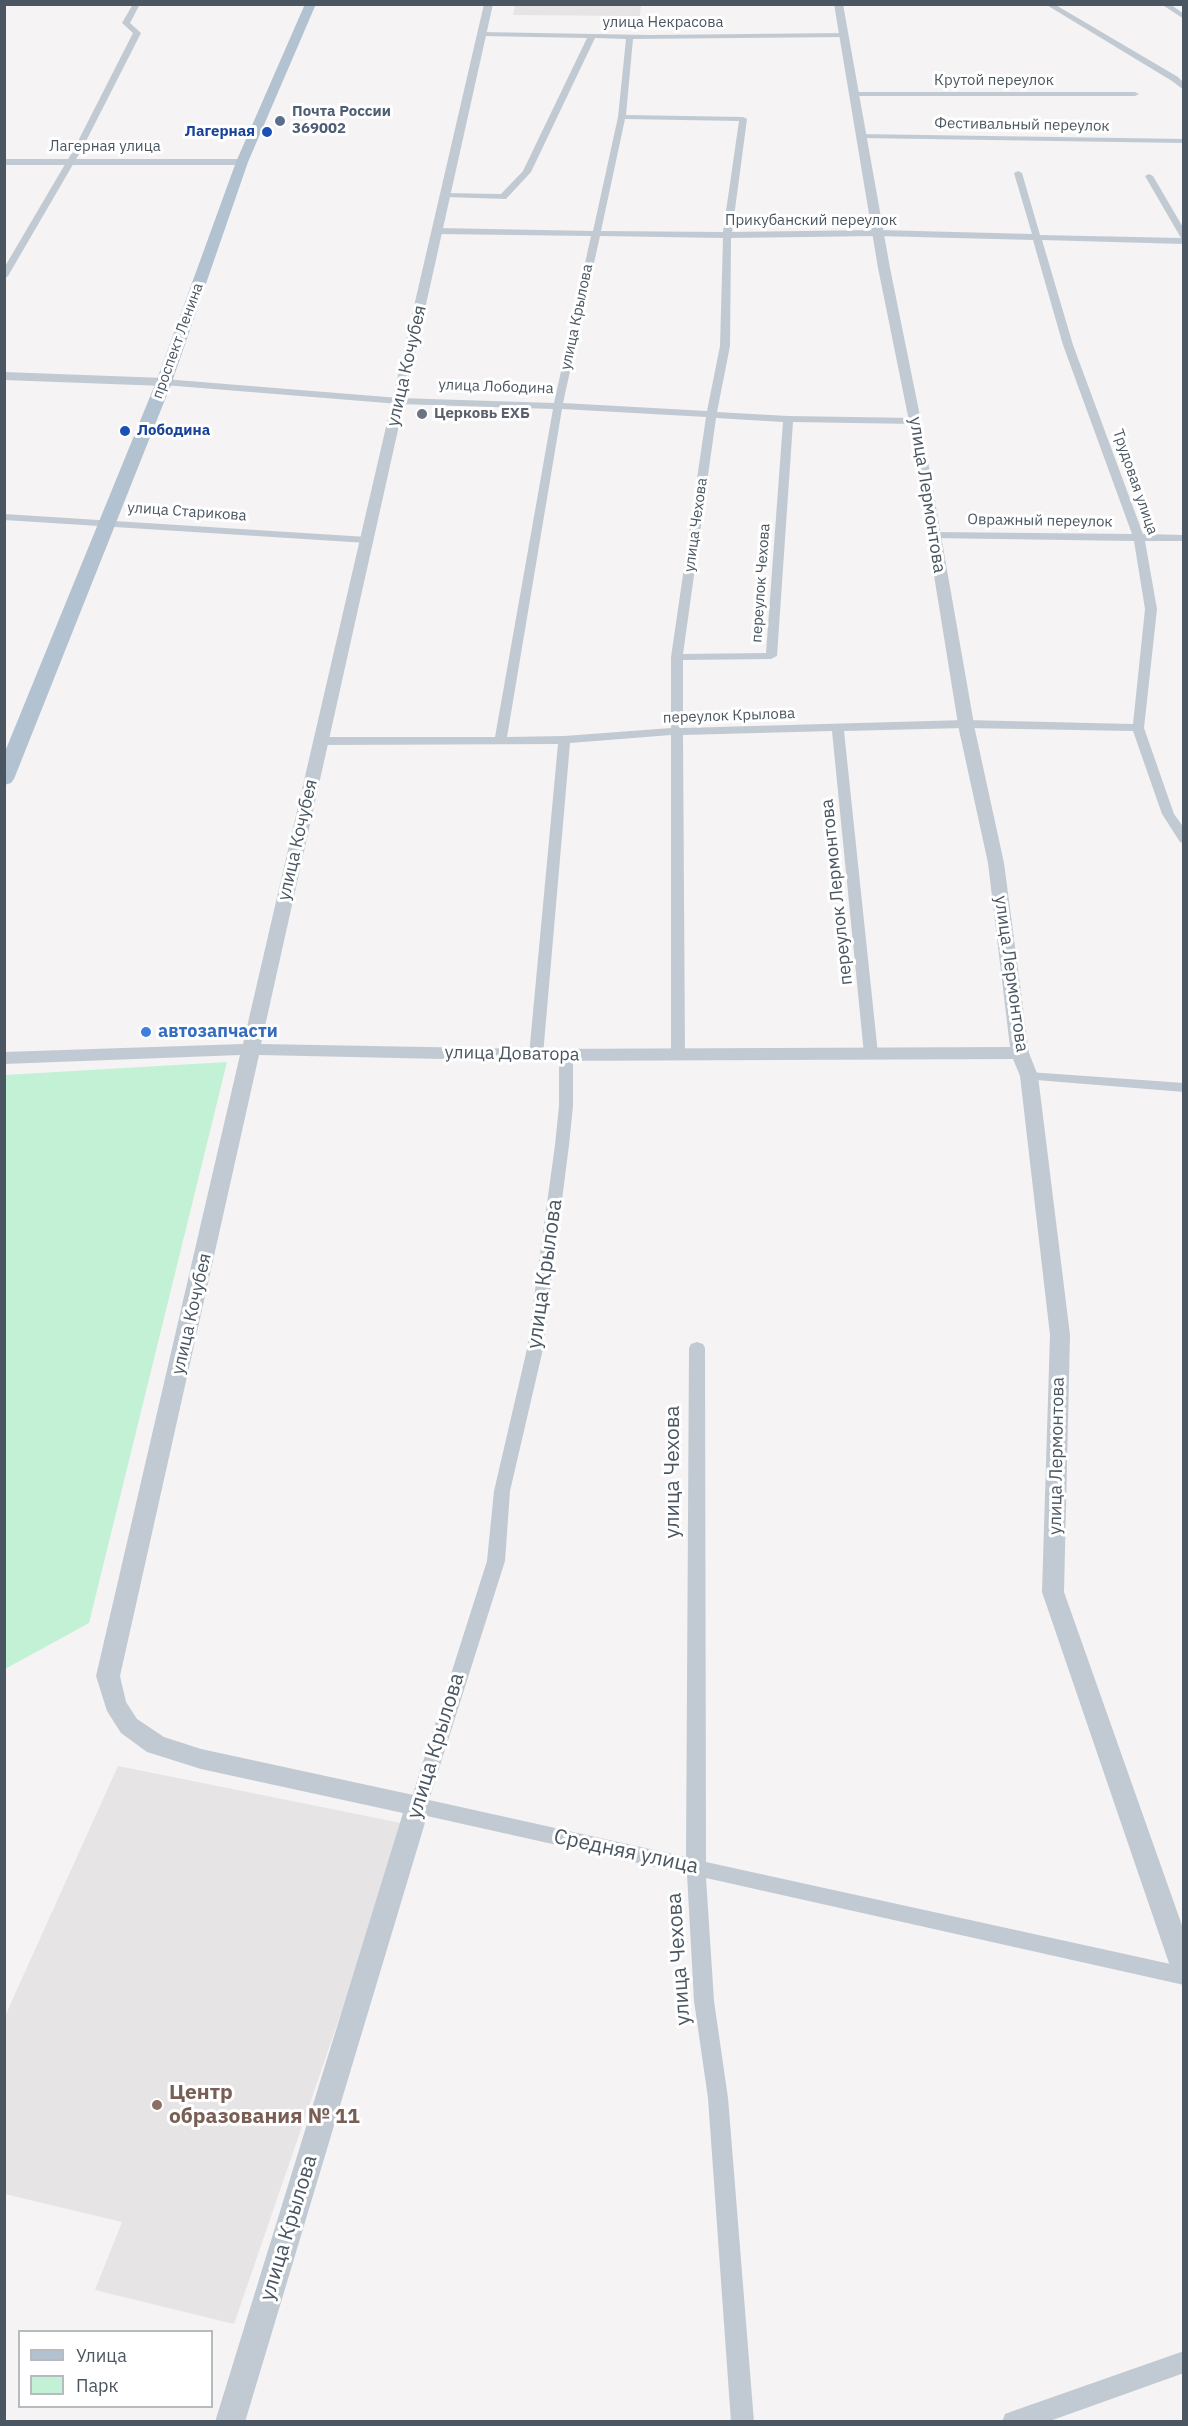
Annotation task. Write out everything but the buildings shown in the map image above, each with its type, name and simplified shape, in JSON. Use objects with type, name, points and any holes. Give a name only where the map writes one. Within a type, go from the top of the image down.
[{"type":"main road","name":"проспект Ленина","points":[[4,779],[164,382],[242,162],[311,4]]},
{"type":"street","points":[[4,276],[70,162],[137,33],[126,23],[137,4]]},
{"type":"street","name":"улица Кочубея","points":[[108,1676],[489,4]]},
{"type":"street","name":"улица Лермонтова","points":[[838,4],[878,233],[915,421],[966,724],[996,863],[1020,1053],[1029,1076],[1060,1335],[1053,1592],[1184,1969]]},
{"type":"street","points":[[1048,4],[1175,79],[1184,88]]},
{"type":"street","points":[[1164,4],[1184,17]]},
{"type":"street","name":"улица Некрасова","points":[[483,34],[630,37],[843,35]]},
{"type":"street","points":[[446,195],[503,197],[527,172],[592,36]]},
{"type":"street","name":"улица Крылова","points":[[500,740],[558,406],[622,117],[630,37]]},
{"type":"street","name":"Крутой переулок","points":[[854,94],[1136,94]]},
{"type":"street","name":"улица Чехова","points":[[622,117],[743,119],[727,235],[725,346],[711,416],[677,657],[678,1055]]},
{"type":"street","name":"Фестивальный переулок","points":[[861,136],[1184,141]]},
{"type":"street","name":"Лагерная улица","points":[[4,162],[242,162]]},
{"type":"street","name":"Трудовая улица","points":[[1018,173],[1068,345],[1139,538],[1151,609],[1138,728],[1168,814],[1184,839]]},
{"type":"street","points":[[1149,176],[1184,239]]},
{"type":"street","name":"Прикубанский переулок","points":[[438,231],[727,235],[878,233],[1184,239]]},
{"type":"street","name":"улица Лободина","points":[[4,376],[164,382],[399,401],[558,406],[788,419],[915,421]]},
{"type":"street","name":"переулок Чехова","points":[[677,657],[771,656],[788,419]]},
{"type":"street","name":"улица Старикова","points":[[4,518],[106,522],[367,540]]},
{"type":"street","name":"Овражный переулок","points":[[933,535],[1184,538]]},
{"type":"street","name":"переулок Крылова","points":[[321,741],[564,740],[677,732],[966,724],[1138,728]]},
{"type":"street","name":"переулок Лермонтова","points":[[838,727],[871,1054]]},
{"type":"street","points":[[536,1055],[564,740]]},
{"type":"street","name":"улица Доватора","points":[[4,1058],[250,1049],[536,1055],[1020,1053]]},
{"type":"street","name":"улица Крылова","points":[[230,2421],[418,1806],[496,1561],[502,1491],[535,1349],[562,1145],[566,1106],[566,1055]]},
{"type":"street","points":[[1029,1076],[1183,1088]]},
{"type":"street","name":"улица Чехова","points":[[697,1348],[696,1868],[704,2001],[718,2098],[743,2421]]},
{"type":"street","name":"Средняя улица","points":[[108,1676],[115,1704],[129,1726],[156,1745],[201,1759],[1184,1976]]},
{"type":"street","points":[[1013,2421],[1184,2362]]},
{"type":"shaded area","points":[[515,4],[641,5],[640,16],[513,15]]},
{"type":"shaded area","name":"Центр образования № 11","points":[[118,1766],[406,1824],[234,2324],[95,2290],[122,2222],[5,2194],[5,2016]]},
{"type":"green space","points":[[227,1062],[89,1623],[5,1669],[5,1075]]},
{"type":"place","name":"Почта России 369002","points":[[280,121]]},
{"type":"place","name":"Лагерная","points":[[267,132]]},
{"type":"place","name":"Церковь ЕХБ","points":[[422,414]]},
{"type":"place","name":"Лободина","points":[[125,431]]},
{"type":"place","name":"автозапчасти","points":[[146,1032]]},
{"type":"place","name":"Центр образования № 11","points":[[157,2105]]}]
